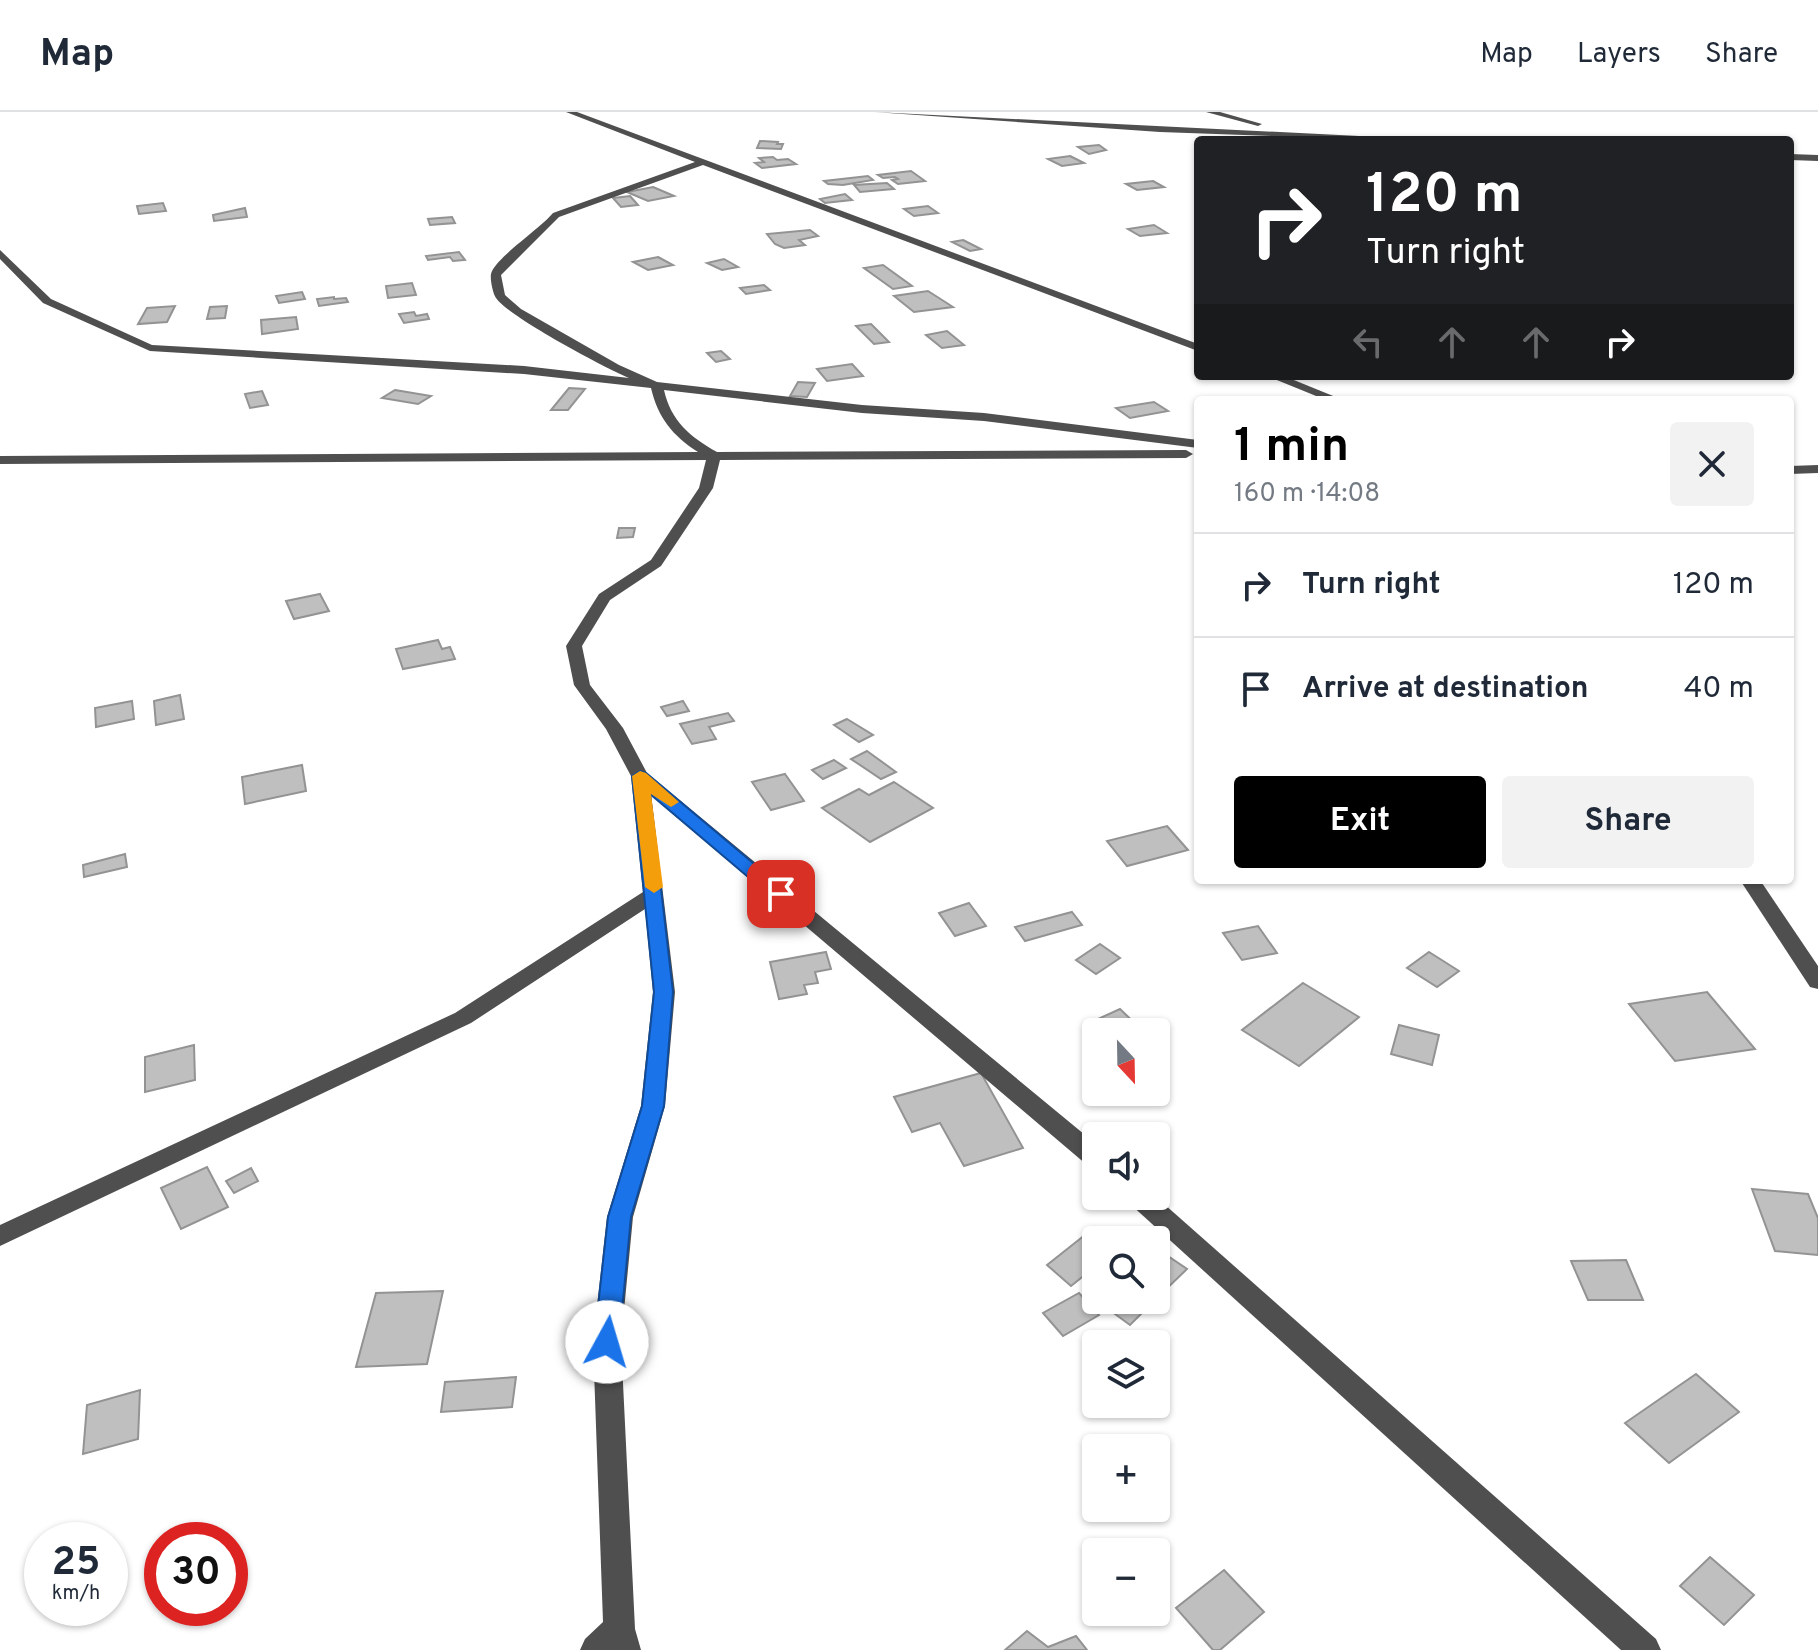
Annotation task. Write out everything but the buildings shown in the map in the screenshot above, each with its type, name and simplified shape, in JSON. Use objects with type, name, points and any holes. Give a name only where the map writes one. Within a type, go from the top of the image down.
[{"type":"street","points":[[570,112],[1194,346]]},
{"type":"street","points":[[878,112],[1280,136]]},
{"type":"street","points":[[1210,112],[1305,136]]},
{"type":"street","points":[[1794,157],[1818,158]]},
{"type":"street","points":[[657,386],[615,368],[517,311],[500,296],[496,275],[500,267],[545,229],[556,215],[704,162]]},
{"type":"street","points":[[0,253],[47,301],[150,348],[524,370],[862,409],[984,417],[1194,443]]},
{"type":"street","points":[[1284,380],[1326,396]]},
{"type":"street","points":[[657,386],[660,406],[668,421],[688,442],[714,456]]},
{"type":"street","points":[[0,460],[1194,454]]},
{"type":"street","points":[[714,456],[706,488],[656,563],[604,597],[574,646],[582,685],[614,728],[640,776],[1082,1146]]},
{"type":"street","points":[[1794,470],[1818,469]]},
{"type":"street","points":[[613,1643],[607,1342],[620,1217],[653,1106],[664,992],[640,776]]},
{"type":"street","points":[[1753,884],[1818,982]]},
{"type":"street","points":[[0,1236],[463,1018],[654,894]]},
{"type":"street","points":[[1154,1210],[1645,1650]]},
{"type":"slow traffic","points":[[654,887],[640,776],[671,802]]},
{"type":"route","points":[[607,1342],[620,1217],[653,1106],[664,992],[640,776],[781,894]]}]
